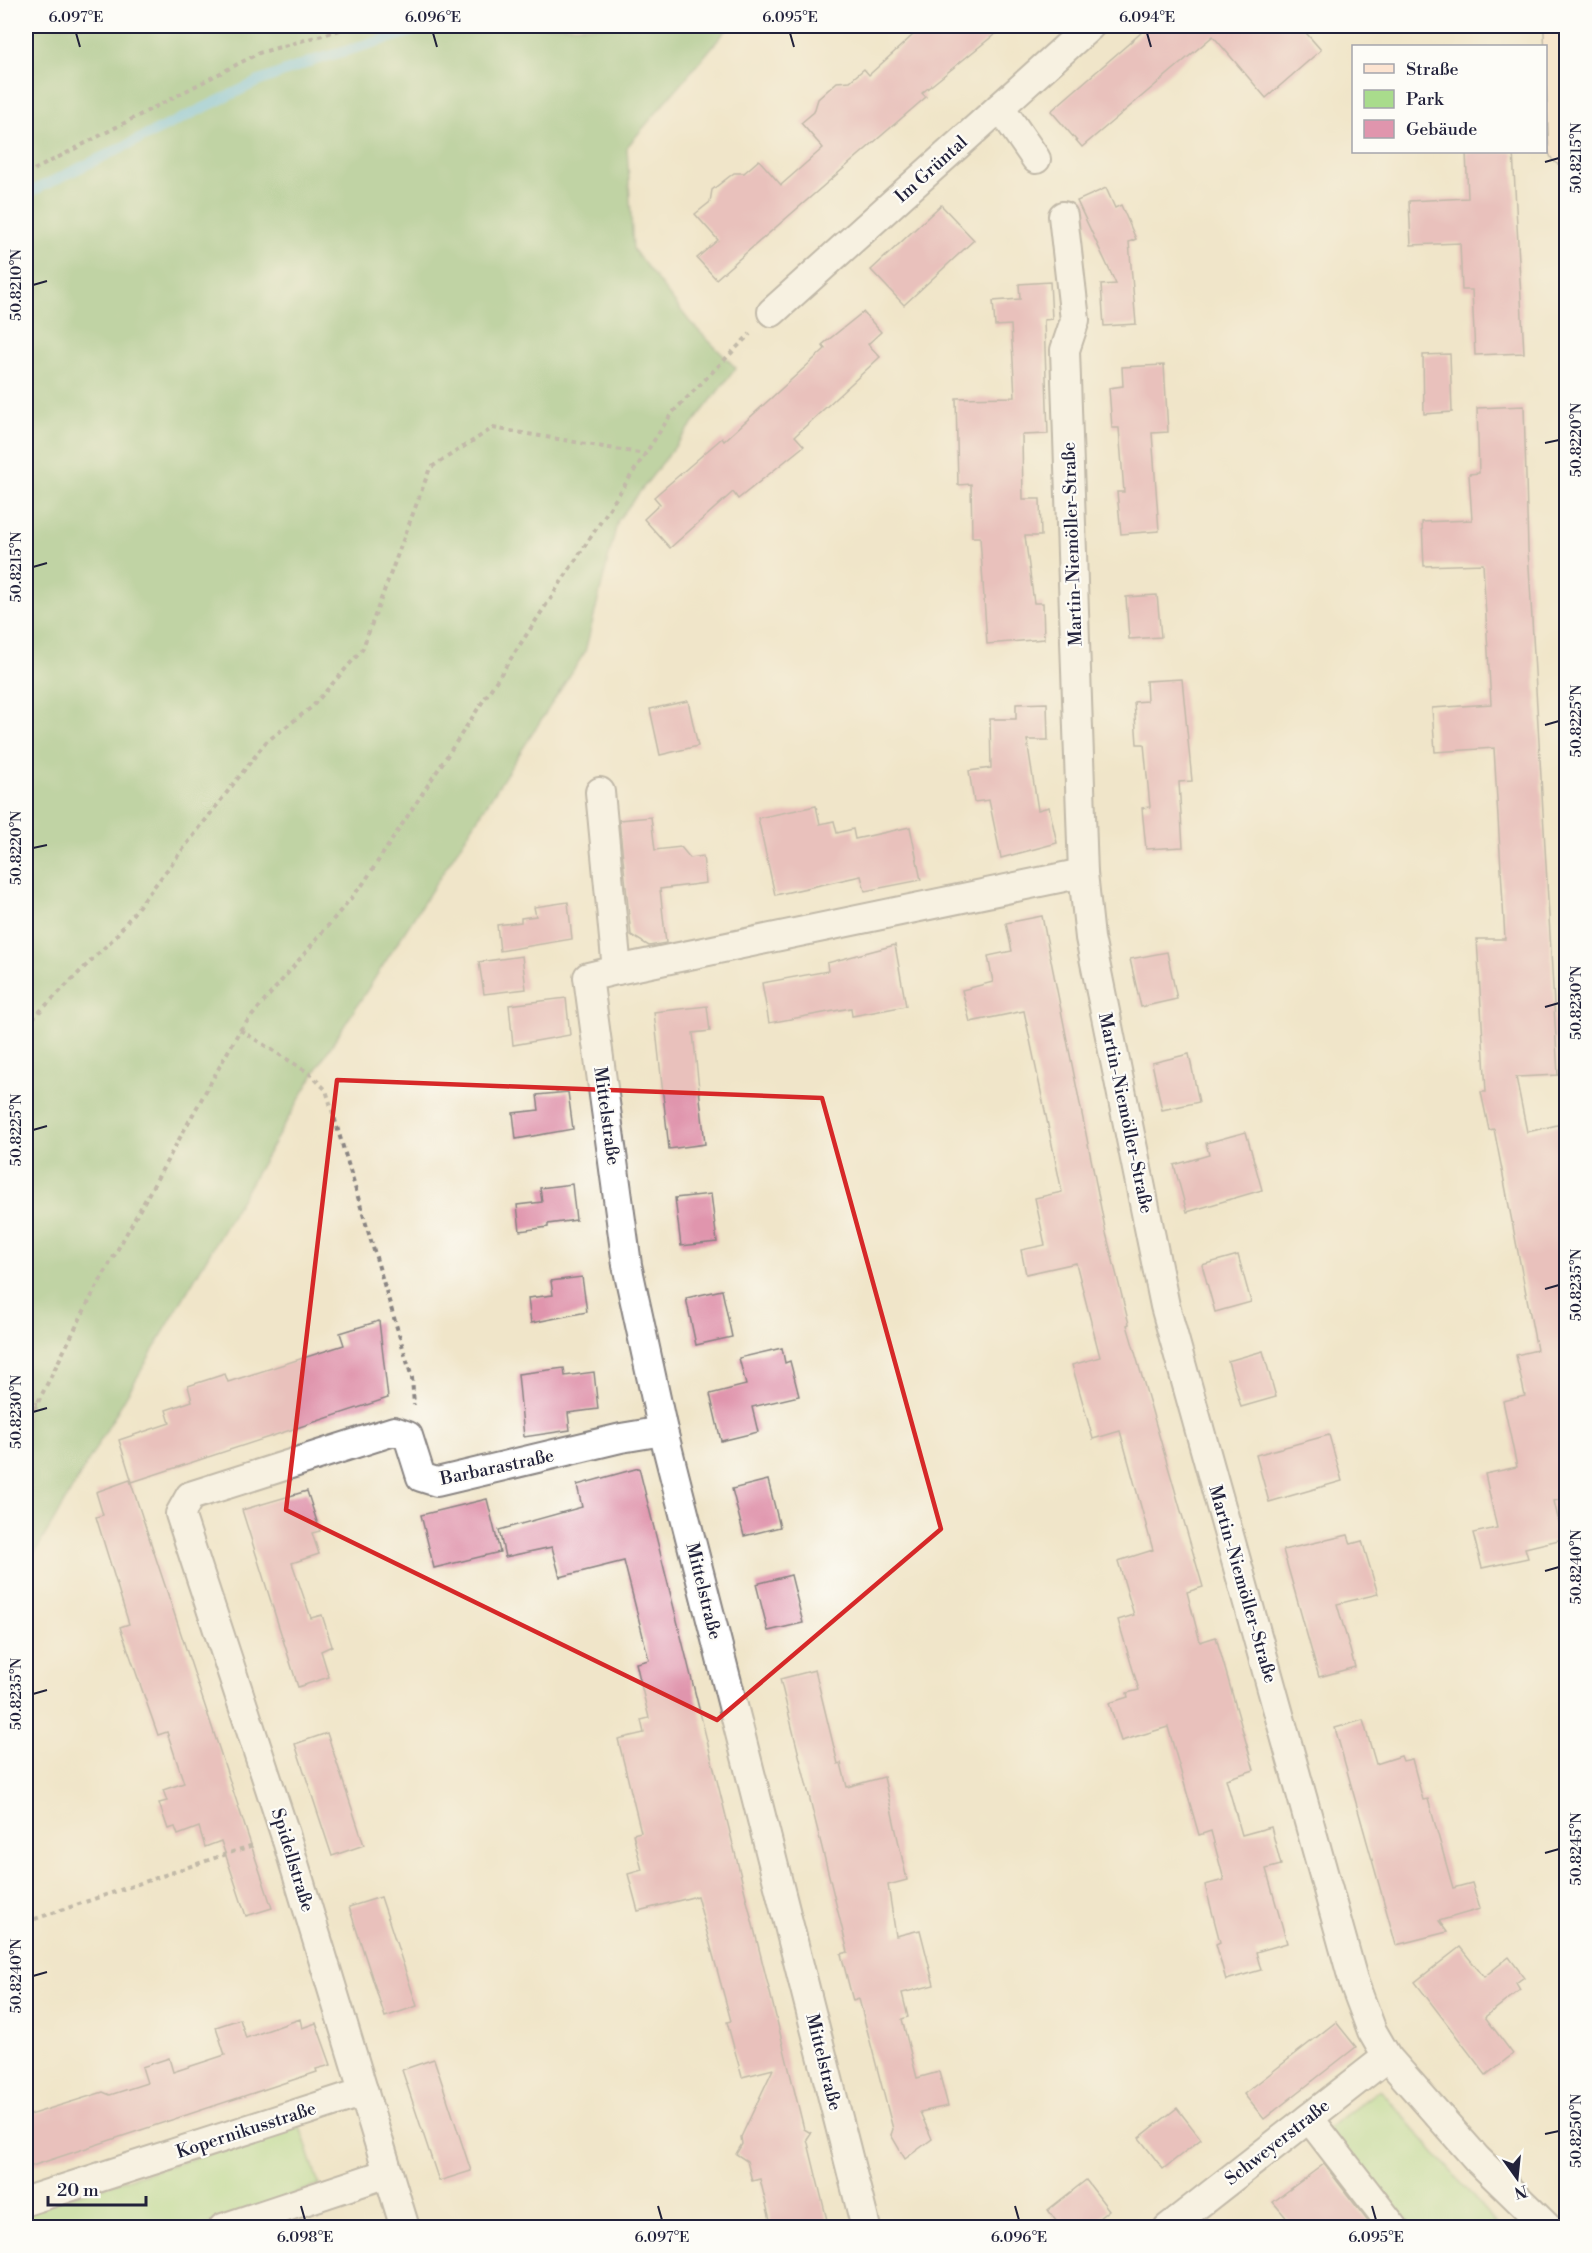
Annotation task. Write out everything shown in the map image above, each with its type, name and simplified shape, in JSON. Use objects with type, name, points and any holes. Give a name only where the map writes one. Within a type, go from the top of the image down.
[{"type":"main road","points":[[1561,26],[1566,149]]},
{"type":"street","name":"Im Grüntal","points":[[772,312],[1090,26]]},
{"type":"street","points":[[1000,107],[1036,159]]},
{"type":"street","name":"Martin-Niemöller-Straße","points":[[1063,216],[1075,320],[1065,350],[1083,873],[1090,938],[1165,1306],[1354,1983],[1372,2031],[1387,2057],[1477,2159],[1548,2228]]},
{"type":"street","points":[[600,792],[618,970]]},
{"type":"street","name":"Mittelstraße","points":[[866,2228],[663,1431],[627,1265],[588,976],[1083,873]]},
{"type":"street","name":"Barbarastraße","points":[[394,1431],[408,1436],[421,1477],[437,1482],[621,1438],[663,1431]]},
{"type":"street","name":"Spidellstraße","points":[[394,1431],[190,1496],[180,1514],[285,1834],[405,2228]]},
{"type":"street","name":"Schweyerstraße","points":[[1168,2228],[1387,2057]]},
{"type":"street","name":"Kopernikusstraße","points":[[26,2200],[364,2092]]},
{"type":"street","points":[[1309,2118],[1394,2228]]},
{"type":"street","points":[[223,2228],[387,2173]]},
{"type":"path","points":[[26,174],[258,53],[354,26]]},
{"type":"path","points":[[26,1426],[90,1299],[240,1030],[363,884],[672,413],[772,312]]},
{"type":"path","points":[[26,1025],[115,938],[266,742],[312,707],[362,650],[430,468],[493,428],[645,454]]},
{"type":"path","points":[[240,1030],[309,1073],[326,1090],[412,1378],[414,1410],[394,1431]]},
{"type":"path","points":[[26,1403],[36,1404]]},
{"type":"path","points":[[26,1922],[285,1834]]},
{"type":"path","points":[[26,1903],[31,1920]]},
{"type":"highlighted area","points":[[337,1080],[822,1098],[941,1529],[717,1720],[286,1510]]},
{"type":"green space","points":[[26,26],[730,26],[627,147],[633,249],[690,322],[736,368],[618,520],[585,652],[324,1057],[26,1568]]},
{"type":"green space","points":[[1380,2089],[1499,2227],[1405,2227],[1327,2129]]},
{"type":"green space","points":[[300,2126],[319,2185],[201,2227],[26,2228],[26,2210]]},
{"type":"building","points":[[923,26],[1005,26],[922,93],[926,97],[716,279],[697,258],[718,240],[695,214],[710,202],[712,190],[734,173],[744,173],[759,160],[781,185],[823,148],[801,123],[814,112],[818,99],[837,82],[850,81],[864,69],[869,75]]},
{"type":"building","points":[[1149,26],[1300,26],[1321,50],[1266,98],[1213,36],[1082,147],[1051,111]]},
{"type":"building","points":[[1466,153],[1513,153],[1524,353],[1475,355],[1472,290],[1462,290],[1460,243],[1411,245],[1409,201],[1468,198]]},
{"type":"building","points":[[1106,188],[1115,208],[1121,205],[1136,239],[1129,242],[1136,324],[1104,326],[1101,285],[1116,284],[1077,201]]},
{"type":"building","points":[[941,205],[974,240],[904,305],[871,270]]},
{"type":"building","points":[[1050,282],[1052,319],[1044,320],[1048,434],[1022,435],[1023,499],[1040,499],[1041,536],[1025,536],[1034,603],[1043,603],[1044,639],[987,644],[980,537],[972,537],[971,484],[958,485],[956,398],[1015,397],[1011,325],[995,326],[993,301],[1020,299],[1019,284]]},
{"type":"building","points":[[863,312],[881,332],[868,344],[880,357],[795,436],[804,446],[738,499],[733,492],[670,548],[644,519],[660,504],[654,497],[722,438],[724,441],[825,349],[822,345]]},
{"type":"building","points":[[1450,354],[1452,412],[1424,414],[1423,355]]},
{"type":"building","points":[[1164,365],[1168,432],[1152,433],[1159,531],[1121,534],[1117,492],[1124,492],[1119,428],[1112,428],[1109,388],[1123,386],[1122,367]]},
{"type":"building","points":[[1524,406],[1528,549],[1558,1075],[1516,1077],[1527,1132],[1566,1123],[1566,1498],[1554,1501],[1563,1539],[1525,1548],[1528,1558],[1482,1568],[1473,1533],[1497,1528],[1485,1474],[1517,1467],[1503,1401],[1525,1396],[1516,1355],[1537,1350],[1494,1129],[1489,1130],[1481,1092],[1486,1092],[1477,939],[1505,939],[1494,748],[1435,752],[1432,708],[1491,704],[1483,564],[1424,566],[1422,522],[1472,520],[1469,474],[1479,473],[1477,408]]},
{"type":"building","points":[[1157,595],[1161,637],[1129,639],[1126,597]]},
{"type":"building","points":[[1182,679],[1192,781],[1179,782],[1183,847],[1146,849],[1142,808],[1150,807],[1144,744],[1137,744],[1134,702],[1147,701],[1146,681]]},
{"type":"building","points":[[688,701],[698,746],[660,755],[650,709]]},
{"type":"building","points":[[1047,703],[1048,740],[1027,740],[1038,810],[1049,807],[1057,843],[1001,858],[989,800],[974,802],[969,771],[991,768],[990,719],[1016,719],[1016,704]]},
{"type":"building","points":[[816,806],[820,824],[834,821],[837,833],[853,829],[855,839],[910,827],[921,880],[865,891],[861,876],[775,895],[758,818]]},
{"type":"building","points":[[651,817],[655,850],[681,847],[690,858],[703,856],[706,883],[660,889],[666,943],[649,946],[631,935],[619,820]]},
{"type":"building","points":[[568,902],[572,939],[500,951],[497,925],[521,922],[521,918],[536,916],[534,907]]},
{"type":"building","points":[[1042,916],[1106,1233],[1129,1324],[1127,1325],[1203,1587],[1187,1592],[1200,1642],[1216,1637],[1254,1770],[1226,1779],[1242,1835],[1271,1827],[1281,1865],[1266,1869],[1287,1943],[1256,1952],[1261,1970],[1226,1980],[1216,1944],[1220,1942],[1205,1885],[1224,1880],[1211,1831],[1199,1835],[1168,1727],[1121,1741],[1109,1703],[1128,1697],[1127,1693],[1139,1690],[1118,1620],[1134,1615],[1118,1561],[1153,1550],[1120,1431],[1093,1439],[1072,1365],[1100,1357],[1076,1263],[1026,1274],[1021,1250],[1045,1245],[1035,1198],[1062,1192],[1024,1011],[970,1022],[962,990],[993,982],[988,956],[1012,951],[1006,923]]},
{"type":"building","points":[[895,945],[906,1006],[852,1016],[851,1008],[769,1023],[762,983],[828,971],[827,963]]},
{"type":"building","points":[[1167,952],[1177,999],[1141,1007],[1130,959]]},
{"type":"building","points":[[522,956],[526,989],[484,994],[479,962]]},
{"type":"building","points":[[566,998],[570,1035],[513,1045],[509,1005]]},
{"type":"building","points":[[707,1006],[710,1031],[693,1033],[705,1144],[669,1149],[654,1012]]},
{"type":"building","points":[[1189,1054],[1199,1102],[1162,1110],[1152,1063]]},
{"type":"building","points":[[568,1092],[573,1129],[516,1139],[513,1113],[539,1110],[537,1095]]},
{"type":"building","points":[[1246,1132],[1262,1190],[1187,1212],[1174,1165],[1209,1155],[1206,1143]]},
{"type":"building","points":[[572,1184],[576,1220],[520,1231],[517,1205],[542,1202],[540,1188]]},
{"type":"building","points":[[711,1194],[717,1242],[681,1246],[675,1198]]},
{"type":"building","points":[[1238,1255],[1251,1302],[1215,1312],[1202,1265]]},
{"type":"building","points":[[582,1277],[587,1312],[531,1323],[528,1298],[553,1295],[551,1281]]},
{"type":"building","points":[[722,1290],[732,1337],[696,1345],[686,1298]]},
{"type":"building","points":[[379,1321],[388,1398],[132,1482],[119,1440],[170,1423],[166,1410],[192,1401],[188,1386],[225,1374],[228,1382],[344,1345],[340,1333]]},
{"type":"building","points":[[782,1348],[785,1363],[790,1361],[799,1396],[752,1407],[758,1432],[721,1441],[710,1394],[746,1385],[739,1358]]},
{"type":"building","points":[[1263,1351],[1276,1397],[1241,1407],[1228,1361]]},
{"type":"building","points":[[564,1368],[565,1376],[594,1372],[598,1409],[568,1413],[570,1430],[524,1437],[518,1374]]},
{"type":"building","points":[[1329,1435],[1342,1481],[1269,1502],[1256,1455]]},
{"type":"building","points":[[639,1468],[804,2129],[811,2133],[807,2139],[829,2228],[772,2228],[760,2179],[752,2181],[747,2161],[736,2154],[742,2144],[741,2137],[773,2069],[742,2077],[727,2022],[731,2021],[697,1896],[638,1911],[628,1874],[642,1870],[633,1834],[641,1832],[618,1739],[644,1733],[641,1720],[649,1718],[636,1663],[649,1660],[624,1561],[560,1577],[552,1547],[505,1557],[499,1530],[582,1507],[577,1485]]},
{"type":"building","points":[[130,1480],[272,1908],[246,1916],[221,1841],[205,1847],[199,1827],[178,1835],[175,1827],[168,1829],[159,1803],[167,1801],[163,1790],[184,1783],[167,1732],[158,1735],[120,1627],[129,1624],[96,1517],[103,1515],[96,1492]]},
{"type":"building","points":[[768,1480],[780,1527],[744,1536],[732,1489]]},
{"type":"building","points":[[307,1491],[320,1531],[312,1533],[319,1554],[292,1563],[311,1618],[322,1615],[332,1646],[321,1651],[329,1677],[298,1687],[242,1510]]},
{"type":"building","points":[[487,1499],[500,1552],[434,1568],[421,1515]]},
{"type":"building","points":[[1348,1535],[1351,1544],[1362,1541],[1378,1594],[1337,1604],[1355,1667],[1319,1677],[1283,1550]]},
{"type":"building","points":[[791,1575],[803,1623],[768,1631],[756,1584]]},
{"type":"building","points":[[815,1670],[838,1764],[841,1763],[847,1787],[884,1777],[907,1880],[888,1885],[896,1936],[920,1930],[934,1985],[902,1993],[908,2017],[902,2019],[917,2078],[939,2072],[948,2106],[920,2112],[932,2139],[905,2159],[891,2135],[893,2129],[859,1999],[853,2001],[841,1954],[848,1952],[780,1679]]},
{"type":"building","points":[[1363,1720],[1376,1764],[1401,1756],[1403,1761],[1412,1759],[1423,1800],[1428,1799],[1453,1888],[1472,1883],[1480,1909],[1439,1921],[1447,1932],[1396,1945],[1335,1728]]},
{"type":"building","points":[[327,1733],[364,1845],[332,1856],[295,1744]]},
{"type":"building","points":[[381,1897],[417,2006],[385,2017],[349,1907]]},
{"type":"building","points":[[1460,1947],[1484,1977],[1509,1957],[1524,1977],[1516,1983],[1520,1990],[1485,2017],[1513,2054],[1486,2075],[1415,1982]]},
{"type":"building","points":[[240,2019],[246,2038],[300,2019],[302,2028],[316,2023],[331,2065],[316,2069],[317,2072],[26,2168],[26,2116],[103,2092],[110,2095],[147,2083],[142,2067],[169,2058],[173,2072],[225,2055],[216,2027]]},
{"type":"building","points":[[1336,2022],[1356,2047],[1264,2119],[1244,2094]]},
{"type":"building","points":[[434,2059],[471,2171],[439,2181],[402,2070]]},
{"type":"building","points":[[1177,2108],[1201,2139],[1163,2169],[1139,2138]]},
{"type":"building","points":[[1324,2164],[1373,2228],[1295,2228],[1273,2202]]},
{"type":"building","points":[[1086,2180],[1109,2210],[1087,2228],[1061,2228],[1048,2210]]},
{"type":"waterway","points":[[26,194],[257,82],[315,60],[431,26]]}]
